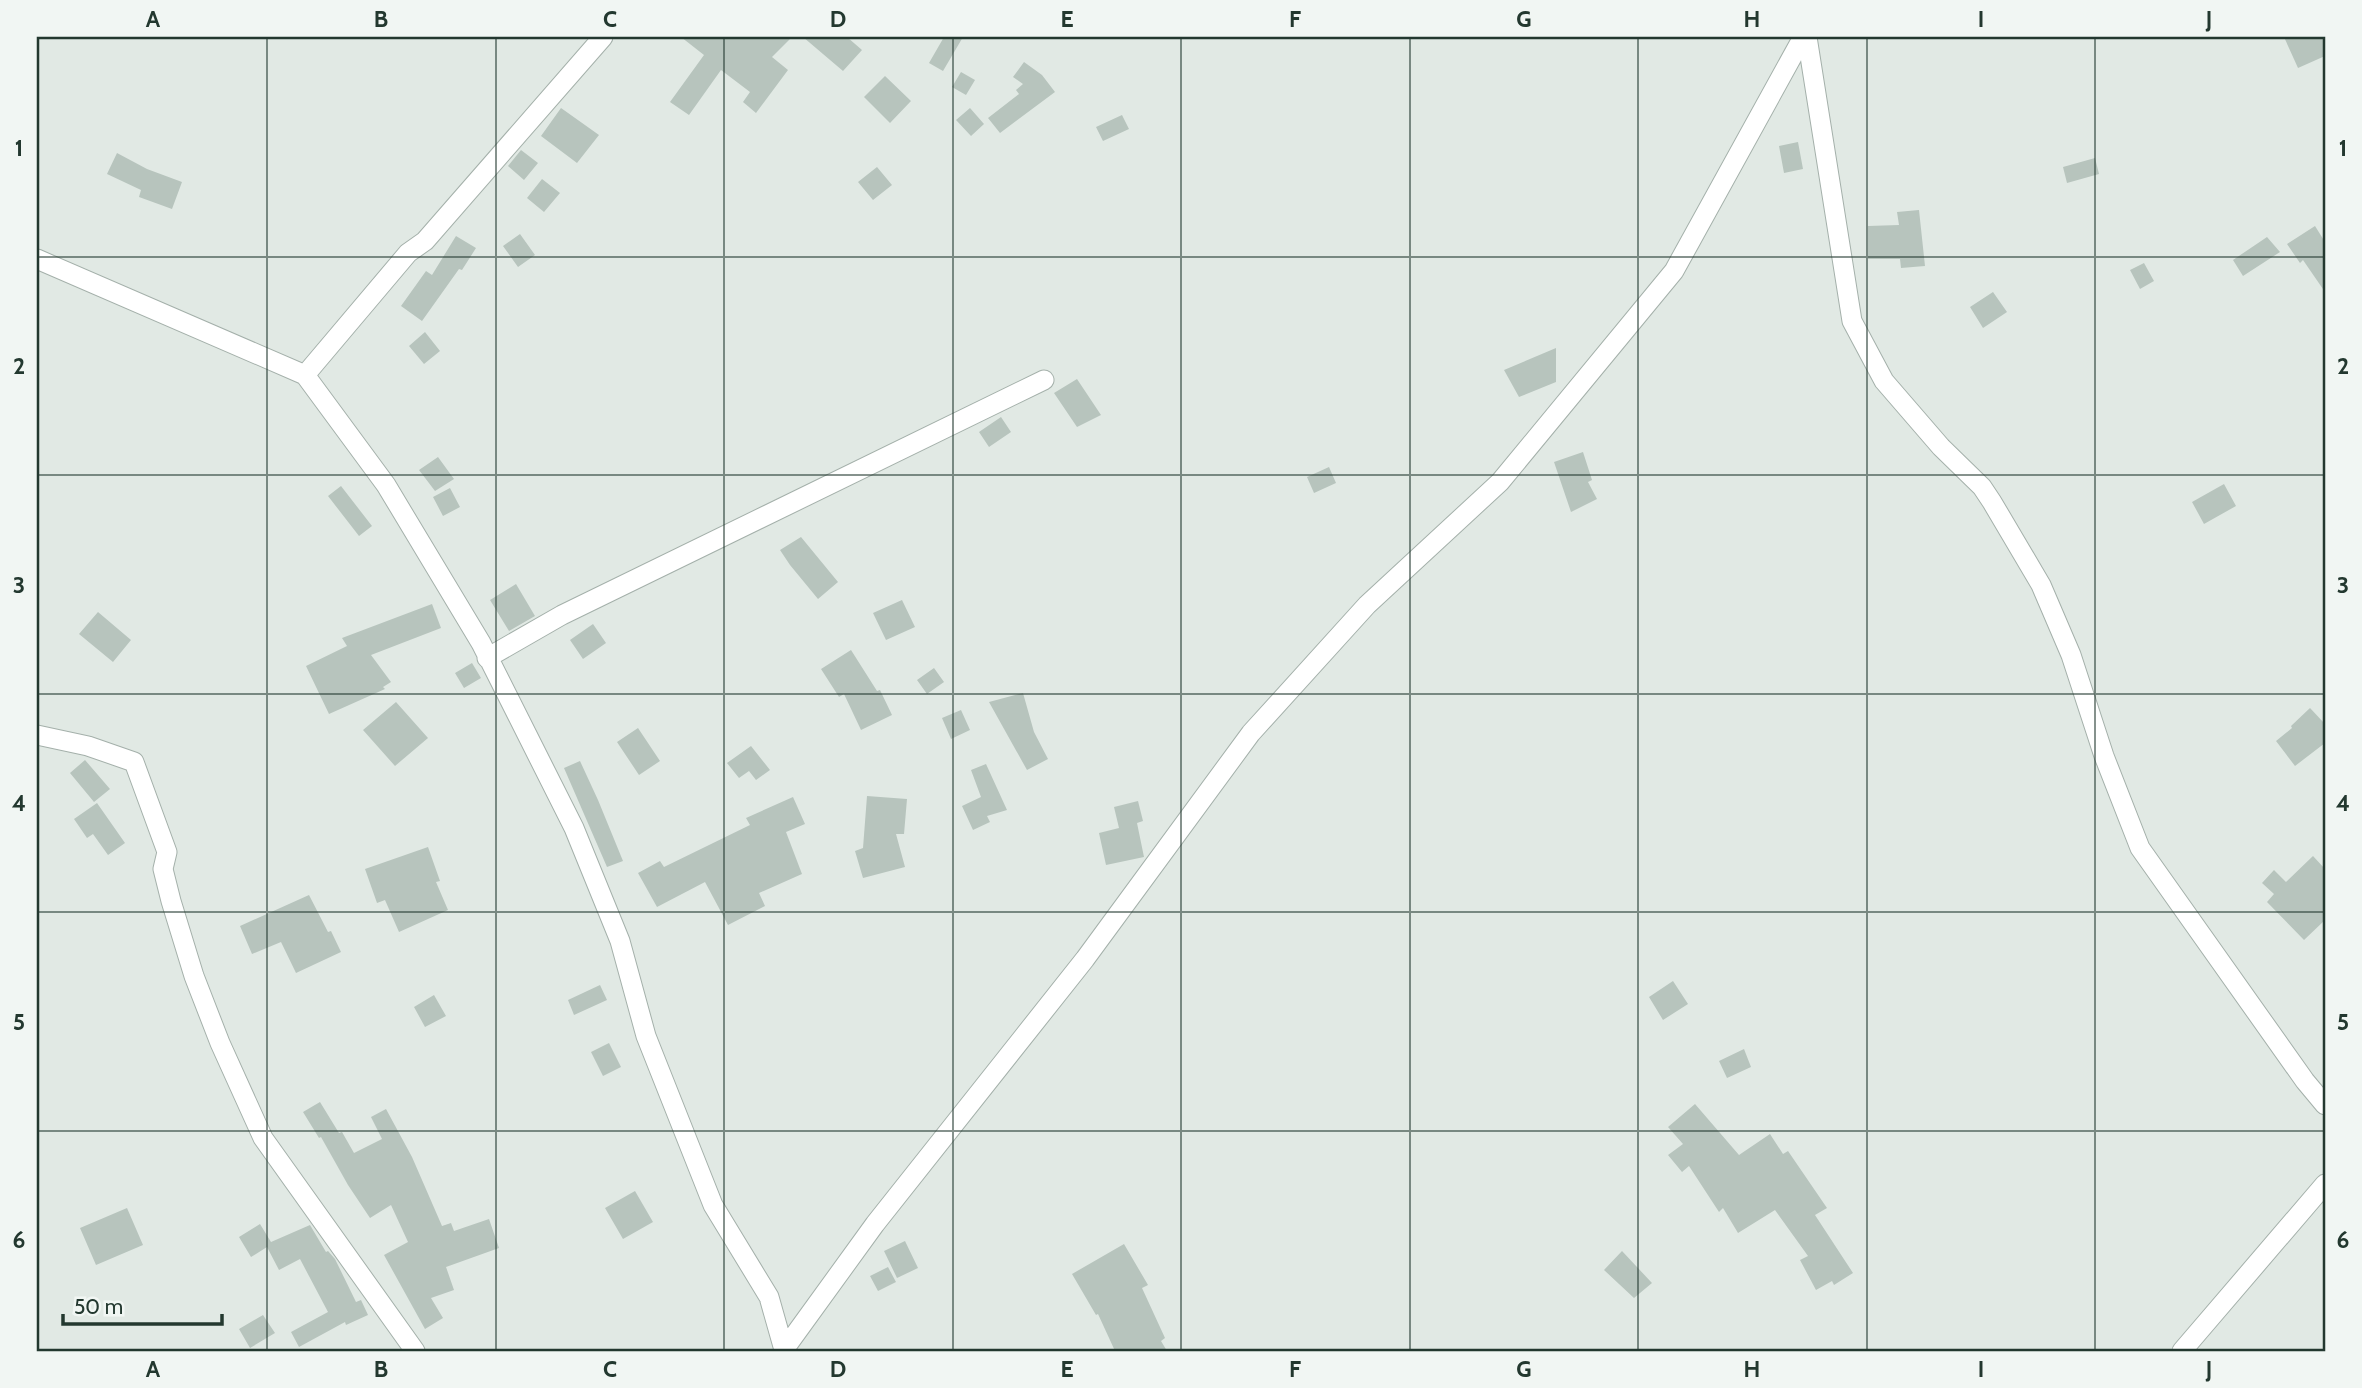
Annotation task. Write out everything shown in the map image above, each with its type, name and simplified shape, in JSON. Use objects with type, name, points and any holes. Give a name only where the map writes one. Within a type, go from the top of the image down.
[{"type":"street","points":[[305,375],[408,253],[425,241],[603,37]]},
{"type":"street","points":[[1805,37],[1852,321],[1884,381],[1941,447],[1982,487],[2041,585],[2071,656],[2104,756],[2140,848],[2305,1081],[2325,1105]]},
{"type":"street","points":[[783,1351],[875,1224],[1086,959],[1251,733],[1367,605],[1500,482],[1674,271],[1805,37]]},
{"type":"street","points":[[37,259],[305,375],[386,485],[481,643],[574,828],[620,941],[646,1036],[708,1193],[769,1297],[783,1351]]},
{"type":"street","points":[[488,658],[562,615],[1044,380]]},
{"type":"street","points":[[37,735],[88,746],[134,762],[167,852],[163,869],[194,976],[220,1043],[263,1138],[415,1351]]},
{"type":"street","points":[[2182,1351],[2325,1184]]},
{"type":"building","points":[[681,37],[792,37],[772,57],[788,70],[756,113],[743,102],[750,92],[721,70],[689,115],[670,102],[704,55]]},
{"type":"building","points":[[803,37],[847,37],[862,50],[843,71]]},
{"type":"building","points":[[944,37],[963,37],[943,71],[929,63]]},
{"type":"building","points":[[2284,37],[2325,37],[2325,56],[2298,68]]},
{"type":"building","points":[[1024,62],[1042,75],[1055,92],[1000,133],[988,118],[1019,94],[1016,90],[1023,84],[1013,77]]},
{"type":"building","points":[[961,72],[975,80],[966,95],[952,87]]},
{"type":"building","points":[[885,76],[911,101],[890,123],[864,97]]},
{"type":"building","points":[[561,108],[599,135],[577,163],[541,136]]},
{"type":"building","points":[[970,108],[984,124],[971,136],[956,120]]},
{"type":"building","points":[[1122,115],[1129,129],[1103,141],[1096,127]]},
{"type":"building","points":[[1798,142],[1803,169],[1784,173],[1779,146]]},
{"type":"building","points":[[521,150],[538,163],[524,180],[508,166]]},
{"type":"building","points":[[117,153],[147,169],[182,182],[172,209],[139,197],[141,190],[107,174]]},
{"type":"building","points":[[2095,158],[2099,174],[2067,183],[2063,167]]},
{"type":"building","points":[[877,167],[892,185],[873,200],[858,182]]},
{"type":"building","points":[[542,179],[560,193],[544,212],[527,198]]},
{"type":"building","points":[[1919,210],[1925,266],[1901,268],[1900,259],[1868,259],[1868,226],[1899,225],[1897,212]]},
{"type":"building","points":[[2315,226],[2325,242],[2325,292],[2303,260],[2300,263],[2287,244]]},
{"type":"building","points":[[520,234],[535,255],[518,267],[503,246]]},
{"type":"building","points":[[456,236],[476,248],[422,321],[401,306],[426,271],[432,275]]},
{"type":"building","points":[[2267,237],[2280,252],[2243,276],[2233,260]]},
{"type":"building","points":[[2144,263],[2154,281],[2140,289],[2130,270]]},
{"type":"building","points":[[1993,292],[2007,312],[1983,328],[1970,307]]},
{"type":"building","points":[[425,332],[440,351],[424,364],[409,346]]},
{"type":"building","points":[[1556,348],[1556,382],[1519,397],[1504,370]]},
{"type":"building","points":[[1077,379],[1101,415],[1077,427],[1054,393]]},
{"type":"building","points":[[1001,417],[1011,432],[989,447],[979,432]]},
{"type":"building","points":[[1583,452],[1592,480],[1588,482],[1597,499],[1571,512],[1554,462]]},
{"type":"building","points":[[438,457],[454,479],[435,491],[419,470]]},
{"type":"building","points":[[1329,467],[1336,483],[1314,493],[1307,477]]},
{"type":"building","points":[[2224,484],[2236,506],[2204,524],[2192,502]]},
{"type":"building","points":[[341,486],[372,526],[359,536],[328,496]]},
{"type":"building","points":[[450,488],[460,507],[443,516],[433,497]]},
{"type":"building","points":[[801,537],[838,582],[818,599],[780,550]]},
{"type":"building","points":[[516,584],[535,616],[509,631],[490,600]]},
{"type":"building","points":[[902,600],[915,627],[886,640],[873,613]]},
{"type":"building","points":[[432,604],[441,628],[371,655],[391,682],[383,687],[385,689],[329,714],[306,666],[347,646],[342,638]]},
{"type":"building","points":[[98,612],[131,640],[113,662],[79,634]]},
{"type":"building","points":[[593,624],[606,643],[583,659],[570,640]]},
{"type":"building","points":[[851,650],[877,691],[880,690],[892,715],[861,730],[844,694],[839,697],[821,669]]},
{"type":"building","points":[[472,663],[481,678],[464,688],[455,673]]},
{"type":"building","points":[[934,668],[944,682],[927,694],[917,680]]},
{"type":"building","points":[[1023,693],[1034,732],[1048,759],[1027,770],[989,702]]},
{"type":"building","points":[[396,702],[428,738],[395,766],[363,730]]},
{"type":"building","points":[[2310,708],[2325,724],[2325,743],[2295,766],[2276,741]]},
{"type":"building","points":[[961,710],[970,730],[951,739],[942,718]]},
{"type":"building","points":[[638,728],[660,761],[639,775],[617,742]]},
{"type":"building","points":[[751,746],[770,770],[756,780],[749,771],[739,778],[727,763]]},
{"type":"building","points":[[85,760],[110,789],[94,802],[70,773]]},
{"type":"building","points":[[580,761],[623,861],[607,867],[564,768]]},
{"type":"building","points":[[986,764],[1007,810],[987,816],[990,822],[973,830],[962,806],[981,797],[971,770]]},
{"type":"building","points":[[867,796],[907,799],[904,834],[896,834],[905,867],[863,878],[855,851],[863,848]]},
{"type":"building","points":[[793,797],[805,824],[786,832],[802,874],[759,893],[765,906],[728,925],[705,882],[657,907],[638,873],[660,861],[664,867],[750,825],[746,818]]},
{"type":"building","points":[[1138,801],[1143,821],[1137,823],[1144,857],[1106,865],[1099,833],[1119,828],[1114,807]]},
{"type":"building","points":[[97,803],[125,843],[108,855],[93,834],[87,838],[74,819]]},
{"type":"building","points":[[428,847],[440,881],[436,882],[448,910],[399,932],[385,900],[377,903],[365,869]]},
{"type":"building","points":[[2313,856],[2325,869],[2325,920],[2304,940],[2267,902],[2274,894],[2262,883],[2274,870],[2286,882]]},
{"type":"building","points":[[309,895],[341,952],[296,973],[281,942],[252,954],[240,926]]},
{"type":"building","points":[[1673,981],[1688,1004],[1663,1020],[1649,997]]},
{"type":"building","points":[[600,985],[607,1000],[574,1015],[568,1000]]},
{"type":"building","points":[[434,995],[446,1016],[425,1027],[414,1007]]},
{"type":"building","points":[[609,1043],[621,1067],[603,1076],[591,1052]]},
{"type":"building","points":[[1744,1049],[1751,1067],[1727,1078],[1719,1061]]},
{"type":"building","points":[[320,1102],[354,1153],[382,1139],[371,1117],[386,1109],[412,1157],[442,1226],[451,1223],[454,1231],[489,1219],[499,1248],[446,1267],[454,1290],[431,1298],[443,1318],[425,1329],[384,1255],[408,1242],[391,1205],[370,1218],[303,1112]]},
{"type":"building","points":[[1695,1104],[1739,1155],[1770,1134],[1783,1154],[1788,1151],[1827,1208],[1815,1215],[1853,1273],[1834,1285],[1832,1281],[1816,1290],[1800,1260],[1808,1256],[1775,1210],[1738,1233],[1723,1208],[1719,1212],[1689,1166],[1682,1172],[1668,1155],[1683,1144],[1668,1127]]},
{"type":"building","points":[[635,1191],[653,1222],[623,1239],[605,1208]]},
{"type":"building","points":[[127,1208],[143,1245],[96,1265],[80,1228]]},
{"type":"building","points":[[260,1224],[271,1242],[310,1225],[326,1252],[335,1259],[356,1302],[361,1300],[368,1315],[346,1325],[345,1322],[299,1347],[291,1332],[328,1312],[300,1259],[279,1270],[267,1247],[251,1257],[239,1237]]},
{"type":"building","points":[[905,1241],[918,1268],[897,1278],[884,1251]]},
{"type":"building","points":[[1124,1244],[1148,1285],[1142,1288],[1165,1338],[1161,1341],[1167,1351],[1115,1351],[1098,1314],[1096,1315],[1072,1274]]},
{"type":"building","points":[[1622,1251],[1652,1283],[1634,1298],[1604,1270]]},
{"type":"building","points":[[888,1267],[896,1282],[878,1291],[870,1276]]},
{"type":"building","points":[[263,1315],[275,1333],[250,1348],[239,1329]]}]
